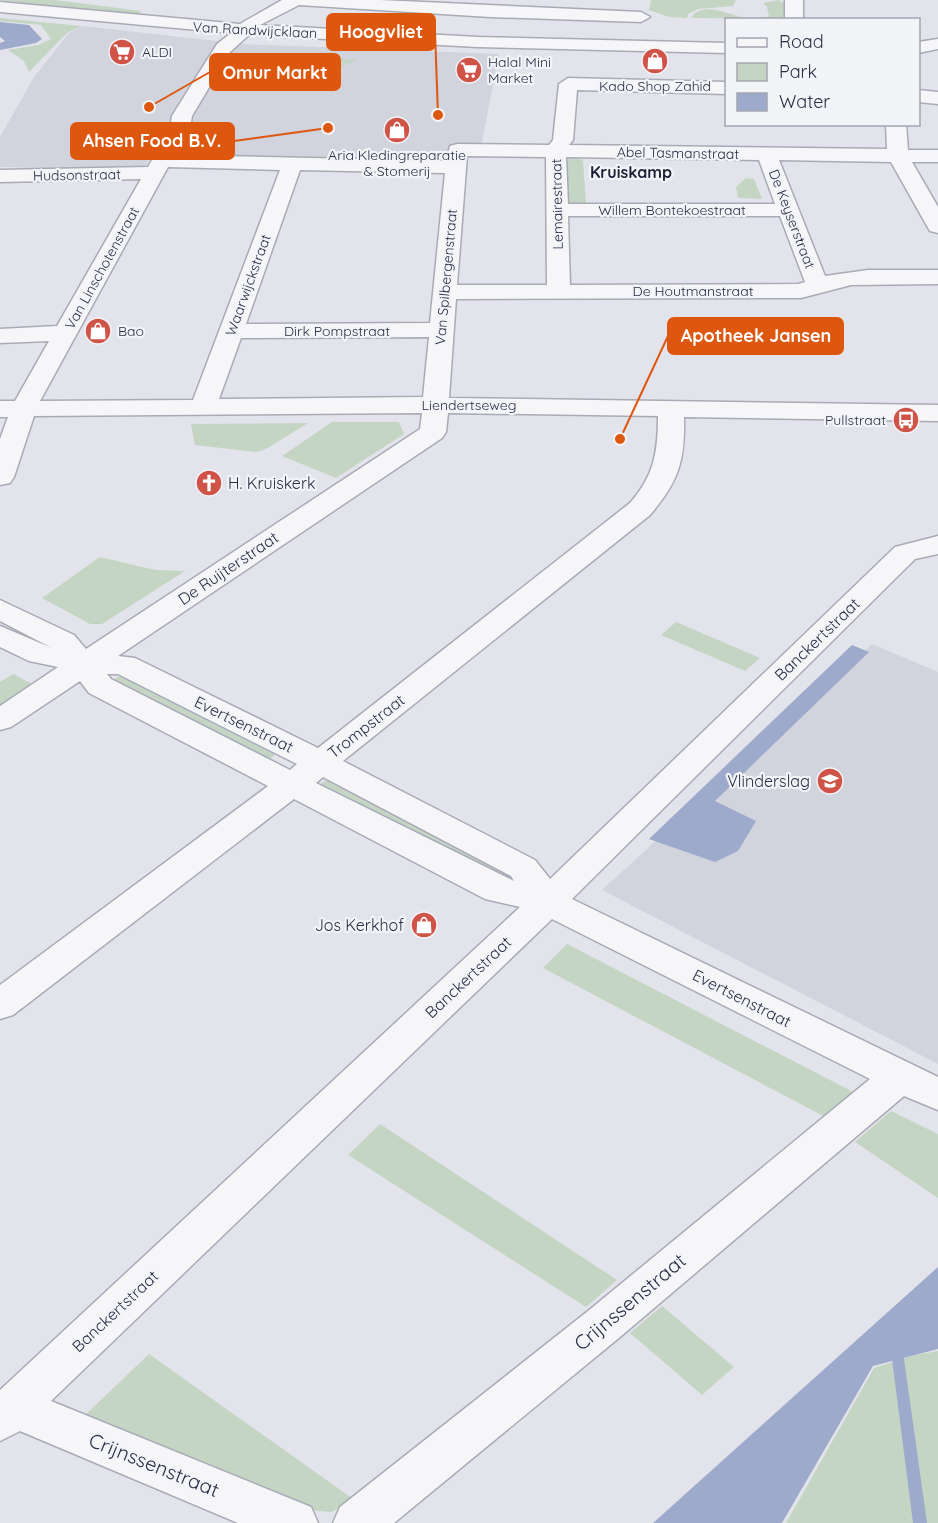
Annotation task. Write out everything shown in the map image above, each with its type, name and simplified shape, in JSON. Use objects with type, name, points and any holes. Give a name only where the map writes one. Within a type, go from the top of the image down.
[{"type":"street","name":"Van Randwijcklaan","points":[[103,0],[249,25]]},
{"type":"street","points":[[249,25],[297,0],[643,8],[641,45]]},
{"type":"street","points":[[794,0],[794,18]]},
{"type":"street","points":[[482,30],[491,6]]},
{"type":"street","name":"Van Randwijcklaan","points":[[0,7],[501,43],[725,48]]},
{"type":"street","name":"Van Linschotenstraat","points":[[12,408],[66,333],[157,167],[236,49],[230,46],[249,25]]},
{"type":"street","points":[[920,48],[938,44]]},
{"type":"street","name":"Lemairestraat","points":[[560,291],[556,150],[563,140],[568,84],[725,88]]},
{"type":"street","points":[[920,96],[938,98]]},
{"type":"street","points":[[896,126],[898,156],[938,226]]},
{"type":"street","name":"Abel Tasmanstraat","points":[[456,158],[556,150],[938,156]]},
{"type":"street","name":"De Keyserstraat","points":[[767,154],[817,284]]},
{"type":"street","points":[[157,167],[456,158]]},
{"type":"street","name":"Van Spilbergenstraat","points":[[435,405],[456,158]]},
{"type":"street","name":"Waarwijckstraat","points":[[204,405],[292,164]]},
{"type":"street","name":"Hudsonstraat","points":[[0,176],[157,167]]},
{"type":"street","name":"Willem Bontekoestraat","points":[[558,210],[787,210]]},
{"type":"street","name":"De Houtmanstraat","points":[[446,292],[801,291],[817,284],[841,279],[938,277]]},
{"type":"street","name":"Dirk Pompstraat","points":[[231,331],[442,330]]},
{"type":"street","points":[[0,336],[66,333]]},
{"type":"street","name":"Liendertseweg","points":[[12,408],[435,405],[938,412]]},
{"type":"street","name":"De Ruijterstraat","points":[[0,720],[433,432],[435,405]]},
{"type":"street","name":"Trompstraat","points":[[0,1005],[307,772],[642,508],[661,485],[671,459],[671,407]]},
{"type":"street","points":[[0,477],[12,408]]},
{"type":"street","name":"Banckertstraat","points":[[7,1413],[547,901],[905,553],[938,545]]},
{"type":"street","name":"Evertsenstraat","points":[[0,609],[63,641],[100,686],[307,772],[498,890],[547,901],[938,1095]]},
{"type":"street","points":[[0,635],[35,653],[83,664]]},
{"type":"street","name":"Crijnssenstraat","points":[[357,1523],[604,1324],[899,1077]]},
{"type":"street","name":"Crijnssenstraat","points":[[7,1413],[294,1523]]},
{"type":"shaded area","points":[[83,26],[244,44],[499,54],[481,147],[448,146],[446,162],[152,154],[144,170],[0,167],[0,137],[34,77],[69,33]]},
{"type":"shaded area","name":"Vlinderslag","points":[[872,644],[938,672],[938,1064],[602,890]]},
{"type":"green space","points":[[0,0],[55,0],[141,11],[136,17]]},
{"type":"green space","points":[[651,0],[736,0],[733,6],[698,9],[688,14],[687,18],[669,17],[649,10]]},
{"type":"green space","points":[[779,0],[784,3],[787,18],[750,18],[769,17],[767,7],[763,3]]},
{"type":"green space","points":[[702,10],[724,12],[744,18],[691,18]]},
{"type":"green space","points":[[0,18],[81,26],[67,33],[29,72],[24,61],[8,50],[38,45],[51,39],[41,25],[0,21]]},
{"type":"green space","points":[[312,56],[358,60],[339,67],[316,69],[310,63]]},
{"type":"green space","points":[[576,158],[583,160],[586,204],[567,203],[565,160]]},
{"type":"green space","points":[[746,178],[754,179],[762,199],[738,198],[736,187]]},
{"type":"green space","points":[[332,422],[399,422],[404,434],[336,478],[282,456]]},
{"type":"green space","points":[[308,423],[266,449],[257,452],[195,445],[191,424]]},
{"type":"green space","points":[[100,557],[155,570],[185,571],[102,624],[90,624],[42,598]]},
{"type":"green space","points":[[676,622],[760,658],[745,671],[661,635]]},
{"type":"green space","points":[[13,674],[36,686],[0,709],[0,682]]},
{"type":"green space","points":[[124,674],[274,752],[274,756],[268,760],[110,681]]},
{"type":"green space","points":[[326,780],[332,780],[522,876],[518,887],[317,787]]},
{"type":"green space","points":[[567,944],[857,1094],[829,1119],[543,968]]},
{"type":"green space","points":[[891,1111],[938,1134],[938,1198],[855,1142]]},
{"type":"green space","points":[[380,1124],[617,1280],[586,1307],[348,1155]]},
{"type":"green space","points":[[662,1306],[734,1367],[702,1395],[630,1333]]},
{"type":"green space","points":[[938,1351],[938,1523],[786,1523],[874,1368],[915,1355]]},
{"type":"green space","points":[[149,1354],[356,1501],[331,1512],[307,1510],[82,1418]]},
{"type":"water","points":[[0,22],[29,25],[42,39],[36,43],[0,50],[0,43],[5,41],[0,37]]},
{"type":"water","points":[[852,645],[869,652],[715,801],[756,821],[738,851],[715,862],[649,839]]},
{"type":"water","points":[[938,1267],[938,1349],[873,1366],[782,1523],[653,1523]]},
{"type":"waterway","points":[[898,1359],[920,1523]]},
{"type":"place","name":"ALDI","points":[[122,52]]},
{"type":"place","name":"Kado Shop Zahid","points":[[655,61]]},
{"type":"place","name":"Halal Mini Market","points":[[469,70]]},
{"type":"place","name":"Omur Markt","points":[[149,107]]},
{"type":"place","name":"Hoogvliet","points":[[438,115]]},
{"type":"place","name":"Ahsen Food B.V.","points":[[328,128]]},
{"type":"place","name":"Aria Kledingreparatie & Stomerij","points":[[397,130]]},
{"type":"place","name":"Bao","points":[[98,331]]},
{"type":"place","name":"Pullstraat","points":[[906,420]]},
{"type":"place","name":"Apotheek Jansen","points":[[620,439]]},
{"type":"place","name":"H. Kruiskerk","points":[[209,483]]},
{"type":"place","name":"Vlinderslag","points":[[830,781]]},
{"type":"place","name":"Jos Kerkhof","points":[[424,925]]},
{"type":"district","name":"Kruiskamp","points":[[631,172]]}]
